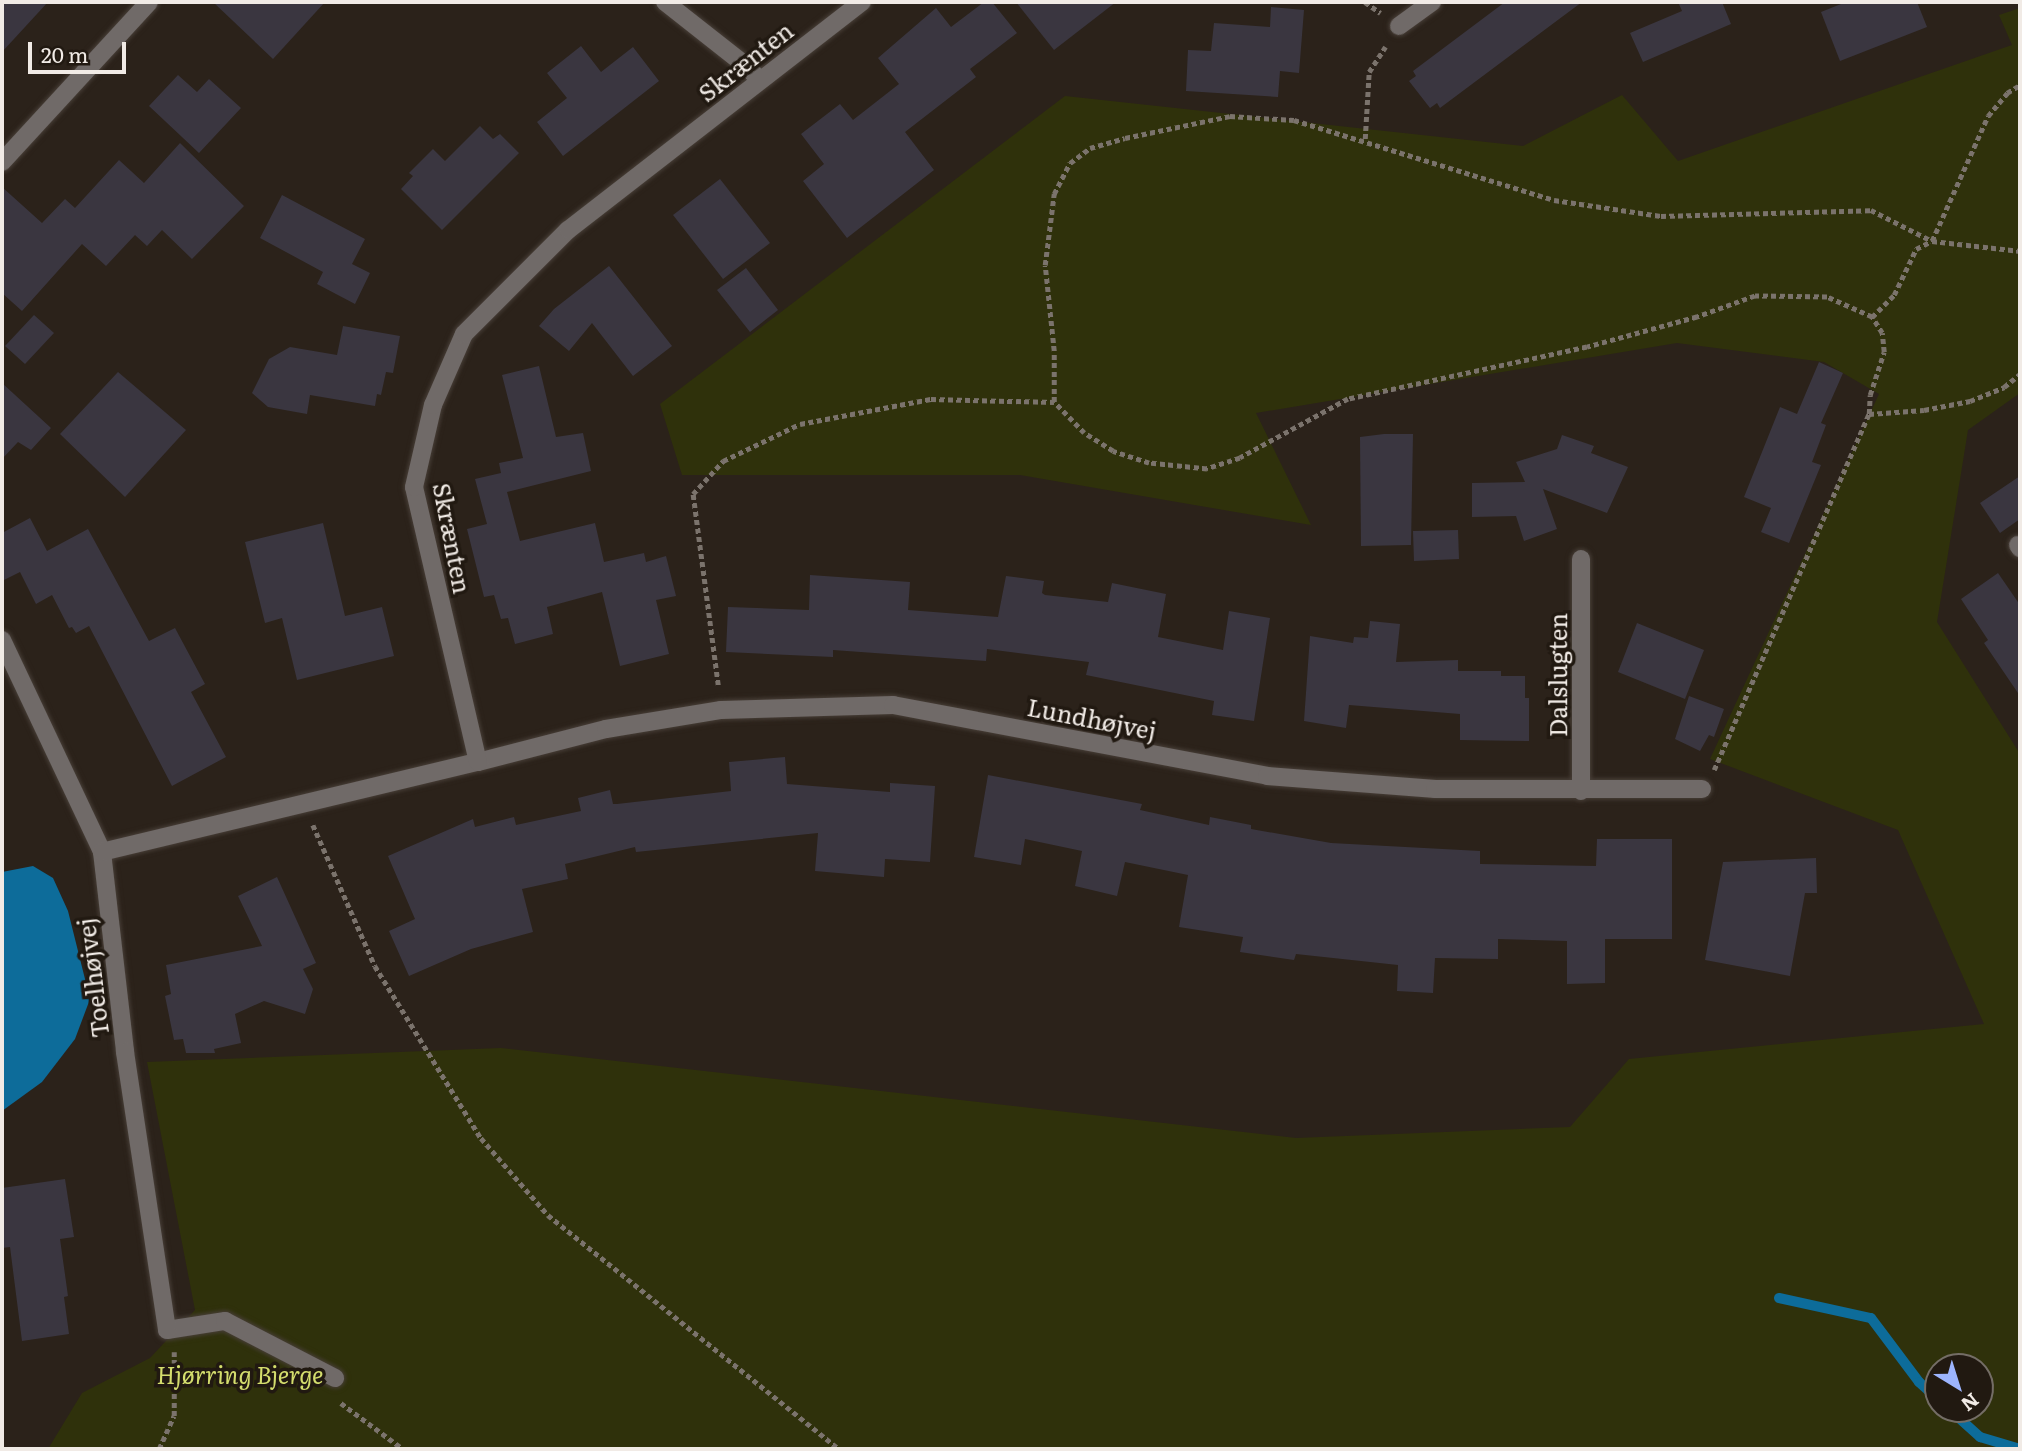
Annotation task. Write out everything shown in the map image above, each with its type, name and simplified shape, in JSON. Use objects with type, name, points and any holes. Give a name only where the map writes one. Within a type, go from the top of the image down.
[{"type":"street","points":[[2,162],[149,2]]},
{"type":"street","points":[[665,2],[760,80]]},
{"type":"street","name":"Skrænten","points":[[478,762],[414,487],[433,405],[464,334],[568,230],[862,2]]},
{"type":"street","points":[[1399,26],[1432,2]]},
{"type":"street","name":"Dalslugten","points":[[1581,559],[1581,791]]},
{"type":"street","name":"Toelhøjvej","points":[[4,652],[102,852],[125,1052],[167,1330]]},
{"type":"street","name":"Lundhøjvej","points":[[478,762],[606,729],[721,710],[893,705],[1267,776],[1436,789],[1702,789]]},
{"type":"street","points":[[102,852],[478,762]]},
{"type":"street","points":[[167,1330],[225,1321],[335,1378]]},
{"type":"path","points":[[1365,139],[1369,72],[1399,26]]},
{"type":"path","points":[[1872,317],[1895,295],[1916,249],[1932,241],[1988,117],[2007,93],[2020,85]]},
{"type":"path","points":[[1702,789],[1721,758],[1869,414],[1870,396],[1884,352],[1882,333],[1872,317],[1827,297],[1755,296],[1697,317],[1587,347],[1348,399],[1240,458],[1207,469],[1149,463],[1114,451],[1084,433],[1054,402],[1054,351],[1045,265],[1054,194],[1070,163],[1090,148],[1230,116],[1294,120],[1365,139],[1555,200],[1661,216],[1871,211],[1932,241],[2020,251]]},
{"type":"path","points":[[1869,414],[1924,410],[1970,401],[2004,387],[2020,374]]},
{"type":"path","points":[[721,710],[693,494],[723,461],[800,424],[931,399],[1054,402]]},
{"type":"path","points":[[309,804],[313,827],[375,966],[481,1138],[548,1216],[839,1449]]},
{"type":"path","points":[[159,1449],[174,1416],[175,1356],[167,1330]]},
{"type":"path","points":[[335,1378],[341,1405],[403,1449]]},
{"type":"green space","name":"Hjørring Bjerge","points":[[2020,8],[2020,393],[1968,430],[1937,622],[2020,754],[2020,1449],[48,1449],[82,1393],[150,1358],[195,1310],[147,1062],[501,1048],[1296,1138],[1570,1127],[1629,1059],[1984,1024],[1898,830],[1710,759],[1879,394],[1824,362],[1677,343],[1256,413],[1311,525],[1020,475],[682,475],[660,404],[1065,96],[1523,146],[1622,95],[1678,161],[2012,45],[1999,15]]},
{"type":"water","points":[[33,866],[53,878],[68,911],[90,999],[75,1039],[42,1082],[2,1111],[2,872]]},
{"type":"building","points":[[2,2],[48,2],[2,52]]},
{"type":"building","points":[[213,2],[325,2],[273,59]]},
{"type":"building","points":[[984,2],[992,2],[1017,33],[970,69],[976,77],[905,132],[934,170],[847,238],[803,181],[824,164],[801,134],[840,104],[853,120],[899,84],[878,58],[936,8],[951,27]]},
{"type":"building","points":[[1016,2],[1116,2],[1054,50]]},
{"type":"building","points":[[1505,2],[1582,2],[1440,108],[1437,103],[1430,108],[1409,81],[1416,76],[1413,71]]},
{"type":"building","points":[[1678,2],[1722,2],[1731,24],[1643,62],[1630,33],[1682,11]]},
{"type":"building","points":[[1846,2],[1917,2],[1927,27],[1840,61],[1821,12]]},
{"type":"building","points":[[1271,7],[1304,10],[1299,73],[1280,71],[1278,97],[1186,91],[1188,50],[1211,51],[1214,23],[1270,27]]},
{"type":"building","points":[[581,46],[601,72],[633,47],[659,81],[563,156],[537,122],[567,98],[547,73]]},
{"type":"building","points":[[178,75],[197,92],[209,79],[241,108],[199,153],[149,106]]},
{"type":"building","points":[[480,126],[493,139],[500,134],[519,153],[442,230],[401,189],[413,176],[409,173],[433,149],[445,161]]},
{"type":"building","points":[[180,143],[244,206],[192,259],[162,230],[147,246],[135,235],[106,266],[82,244],[22,311],[2,293],[2,187],[42,223],[65,199],[75,208],[119,160],[144,183]]},
{"type":"building","points":[[720,179],[770,243],[723,279],[673,215]]},
{"type":"building","points":[[282,195],[365,239],[352,264],[370,273],[355,304],[317,284],[323,272],[260,238]]},
{"type":"building","points":[[609,266],[672,346],[633,376],[592,323],[569,351],[539,326],[554,309]]},
{"type":"building","points":[[746,268],[778,310],[750,332],[717,290]]},
{"type":"building","points":[[34,315],[54,333],[25,364],[5,346]]},
{"type":"building","points":[[343,326],[400,336],[393,373],[386,372],[381,395],[377,394],[375,406],[310,395],[307,414],[268,407],[252,393],[269,359],[290,347],[337,355]]},
{"type":"building","points":[[1819,362],[1843,373],[1821,423],[1826,425],[1812,462],[1821,465],[1789,543],[1761,532],[1771,508],[1744,497],[1780,407],[1797,414]]},
{"type":"building","points":[[539,366],[556,437],[583,433],[591,471],[507,492],[520,541],[595,523],[604,562],[644,553],[646,562],[666,556],[676,596],[656,600],[669,654],[620,666],[602,592],[547,607],[553,634],[515,644],[508,618],[501,619],[494,595],[484,597],[467,529],[487,524],[475,479],[501,473],[499,463],[523,458],[502,375]]},
{"type":"building","points":[[118,372],[186,430],[125,497],[60,434]]},
{"type":"building","points":[[2,383],[51,428],[31,450],[18,442],[2,459]]},
{"type":"building","points":[[1413,434],[1411,545],[1361,546],[1360,437]]},
{"type":"building","points":[[1562,435],[1594,446],[1591,453],[1628,467],[1607,513],[1543,489],[1557,529],[1524,541],[1516,516],[1472,517],[1472,483],[1525,482],[1516,462],[1557,449]]},
{"type":"building","points":[[2020,476],[2020,519],[2000,533],[1980,503]]},
{"type":"building","points":[[30,518],[47,551],[88,529],[149,641],[175,628],[205,684],[191,692],[226,757],[172,786],[89,626],[76,633],[72,627],[69,628],[52,595],[36,604],[20,572],[2,581],[2,533]]},
{"type":"building","points":[[323,523],[345,616],[382,607],[394,656],[297,680],[282,618],[265,623],[245,542]]},
{"type":"building","points":[[1458,530],[1459,559],[1414,561],[1413,531]]},
{"type":"building","points":[[1998,573],[2020,605],[2020,696],[1984,643],[1988,640],[1961,599]]},
{"type":"building","points":[[810,575],[910,582],[908,610],[998,617],[1006,576],[1044,581],[1042,593],[1045,595],[1108,602],[1112,583],[1166,594],[1158,637],[1223,650],[1229,611],[1270,618],[1254,721],[1212,715],[1214,701],[1086,675],[1089,662],[987,649],[986,661],[833,650],[833,657],[726,652],[728,607],[809,610]]},
{"type":"building","points":[[1370,621],[1400,624],[1396,662],[1458,660],[1458,671],[1501,671],[1501,676],[1525,676],[1525,698],[1529,698],[1529,741],[1460,740],[1460,714],[1349,705],[1346,728],[1304,721],[1310,636],[1353,643],[1354,637],[1368,638]]},
{"type":"building","points":[[1637,623],[1704,650],[1685,699],[1618,672]]},
{"type":"building","points":[[1689,696],[1724,709],[1714,737],[1709,735],[1700,751],[1675,739]]},
{"type":"building","points":[[785,757],[787,784],[890,792],[890,783],[935,786],[930,862],[885,859],[884,877],[815,871],[818,833],[636,852],[635,847],[565,864],[568,879],[522,889],[533,932],[471,949],[409,976],[389,931],[415,919],[388,856],[473,819],[475,827],[514,817],[516,825],[581,811],[578,798],[610,790],[613,804],[731,791],[729,762]]},
{"type":"building","points":[[988,775],[1142,804],[1140,810],[1209,825],[1210,817],[1251,825],[1251,829],[1331,843],[1480,851],[1480,864],[1596,866],[1597,839],[1672,839],[1672,939],[1605,939],[1605,983],[1567,984],[1567,941],[1498,939],[1498,959],[1435,958],[1433,993],[1397,991],[1398,965],[1296,954],[1294,960],[1240,952],[1243,937],[1179,927],[1188,875],[1125,862],[1117,896],[1075,886],[1082,851],[1025,839],[1021,865],[974,857]]},
{"type":"building","points":[[1816,858],[1817,893],[1805,893],[1790,976],[1705,960],[1723,862]]},
{"type":"building","points":[[277,877],[316,963],[303,969],[313,989],[305,1014],[264,1001],[235,1014],[241,1043],[214,1049],[215,1053],[186,1053],[183,1039],[174,1040],[165,996],[171,994],[166,965],[262,946],[238,896]]},
{"type":"building","points":[[65,1179],[74,1237],[60,1239],[68,1296],[64,1297],[69,1334],[22,1341],[10,1247],[2,1248],[2,1188]]},
{"type":"waterway","points":[[1779,1298],[1871,1318],[1924,1386]]},
{"type":"waterway","points":[[1964,1423],[1980,1437],[2020,1449]]}]
